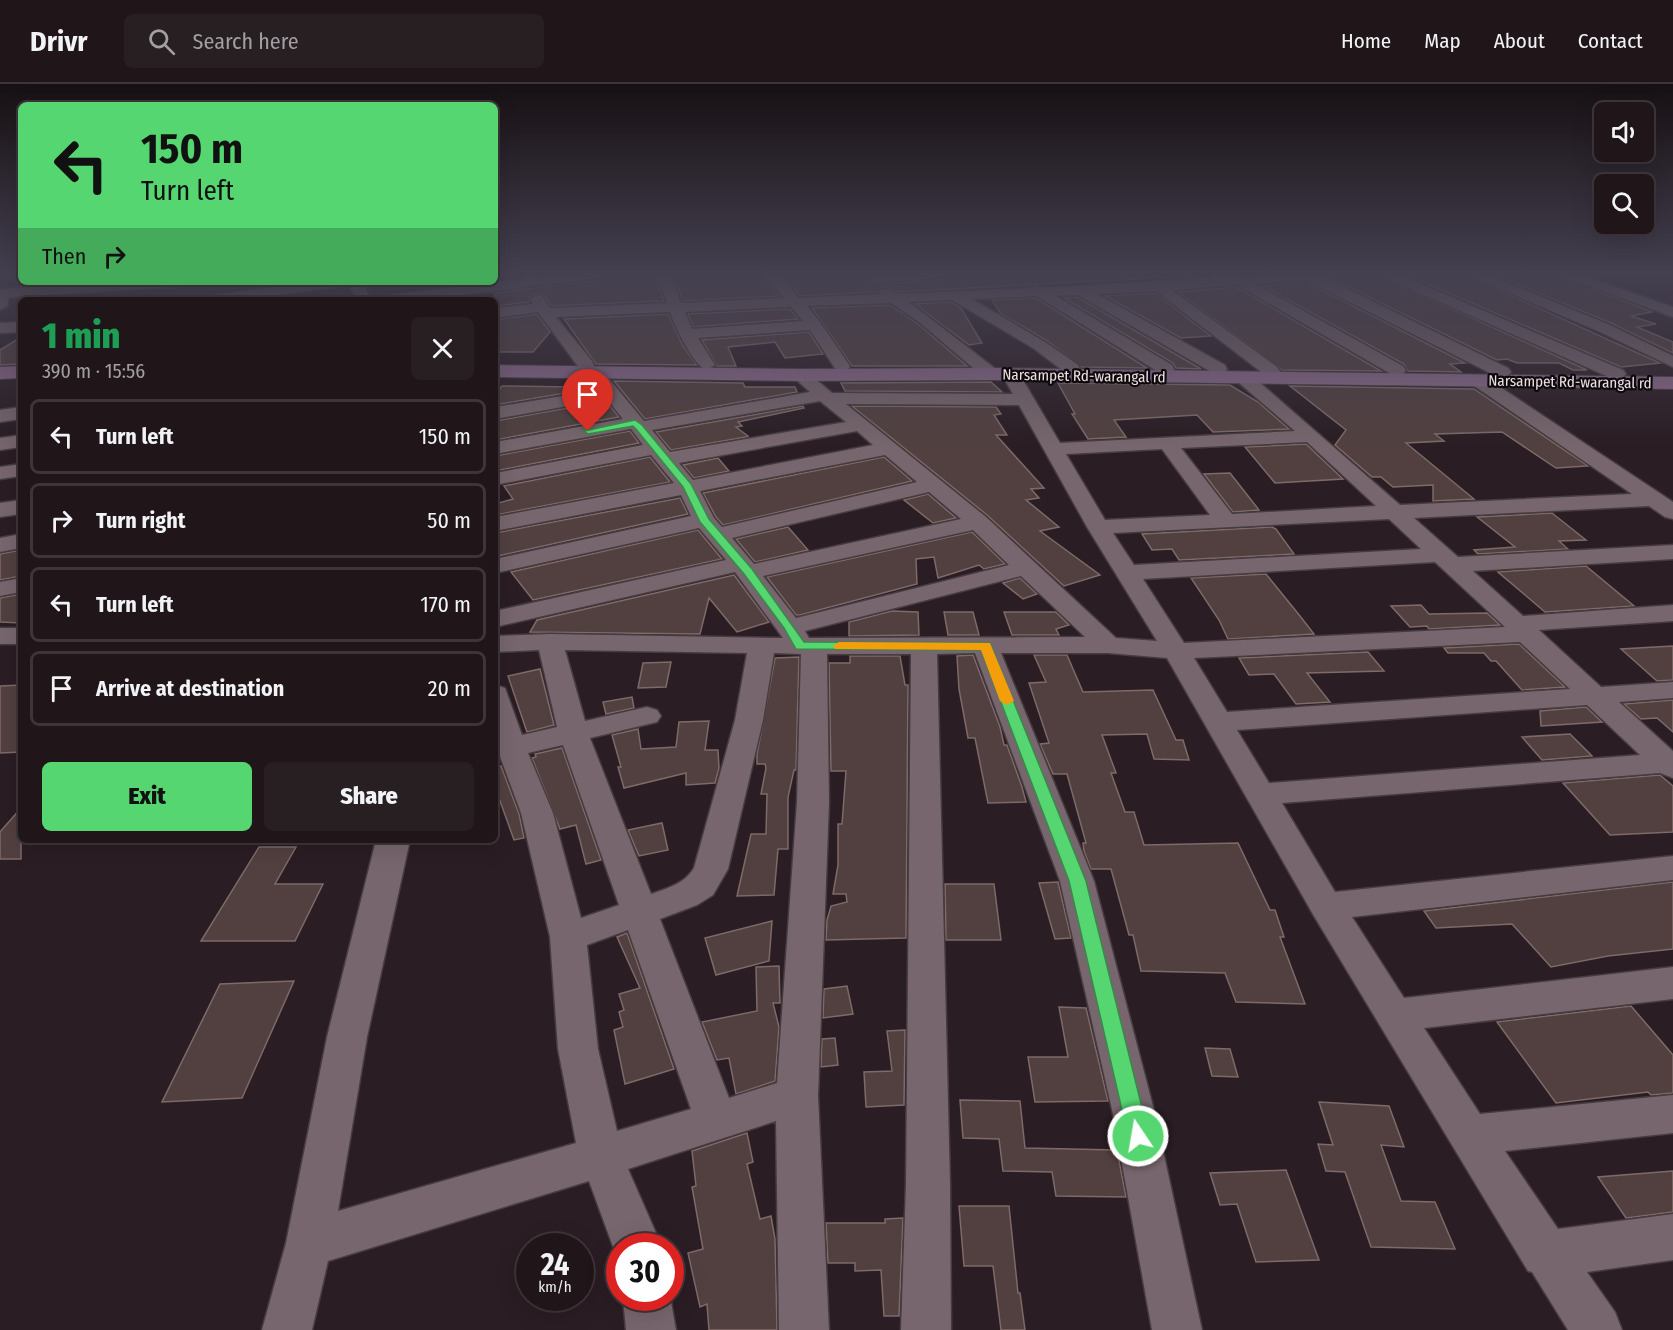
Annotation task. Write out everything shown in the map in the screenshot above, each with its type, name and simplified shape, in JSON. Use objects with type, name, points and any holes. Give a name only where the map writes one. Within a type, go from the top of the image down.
[{"type":"main road","points":[[0,364],[18,364]]},
{"type":"main road","name":"Narsampet Rd-warangal rd","points":[[498,364],[800,375],[1003,379],[1244,378],[1673,383]]},
{"type":"main road","name":"Narsampet Rd-warangal rd","points":[[498,371],[707,365],[842,366],[1003,379],[1072,369],[1397,370],[1673,376]]},
{"type":"main road","points":[[0,373],[18,372]]},
{"type":"street","points":[[561,331],[688,487],[710,527],[801,640],[813,802],[797,1096],[804,1330]]},
{"type":"street","points":[[686,331],[707,365]]},
{"type":"street","points":[[687,334],[728,331]]},
{"type":"street","points":[[819,331],[842,366]]},
{"type":"street","points":[[940,331],[1003,379],[1052,448],[1098,527],[1176,651],[1258,794],[1326,906],[1545,1254],[1597,1330]]},
{"type":"street","points":[[1015,331],[1072,369]]},
{"type":"street","points":[[1105,331],[1166,369]]},
{"type":"street","points":[[1151,331],[1219,369]]},
{"type":"street","points":[[1222,331],[1271,371]]},
{"type":"street","points":[[1329,331],[1397,370]]},
{"type":"street","points":[[1420,331],[1502,372]]},
{"type":"street","points":[[1517,331],[1617,374]]},
{"type":"street","points":[[1610,331],[1673,362]]},
{"type":"street","points":[[800,375],[978,522],[1108,645]]},
{"type":"street","points":[[1244,378],[1312,436],[1671,764]]},
{"type":"street","points":[[498,448],[825,397],[1003,379]]},
{"type":"street","points":[[1479,381],[1673,512]]},
{"type":"street","points":[[498,412],[611,393]]},
{"type":"street","points":[[0,416],[18,413]]},
{"type":"street","points":[[498,479],[861,425]]},
{"type":"street","points":[[1052,448],[1312,436]]},
{"type":"street","points":[[0,444],[18,441]]},
{"type":"street","points":[[1166,442],[1226,521]]},
{"type":"street","points":[[498,523],[890,448]]},
{"type":"street","points":[[0,473],[18,470]]},
{"type":"street","points":[[498,565],[932,485]]},
{"type":"street","points":[[1098,527],[1655,499]]},
{"type":"street","points":[[0,510],[18,507]]},
{"type":"street","points":[[498,618],[978,522]]},
{"type":"street","points":[[0,545],[18,542]]},
{"type":"street","points":[[1127,573],[1216,566],[1673,552]]},
{"type":"street","points":[[801,640],[1024,568]]},
{"type":"street","points":[[0,590],[18,586]]},
{"type":"street","points":[[498,644],[550,642],[762,645],[801,640],[924,645],[1108,645],[1176,651],[1522,629],[1673,613]]},
{"type":"street","points":[[550,642],[573,732],[717,1121]]},
{"type":"street","points":[[568,938],[685,896],[701,886],[711,869],[749,720],[762,645]]},
{"type":"street","points":[[924,645],[928,1173],[926,1330]]},
{"type":"street","points":[[986,646],[1077,881],[1134,1114],[1177,1330]]},
{"type":"street","points":[[1218,722],[1673,690]]},
{"type":"street","points":[[498,704],[511,747],[537,813],[568,938],[578,1049],[601,1157],[633,1233]]},
{"type":"street","points":[[511,747],[647,716]]},
{"type":"street","points":[[1258,794],[1671,764]]},
{"type":"street","points":[[287,1330],[309,1243],[347,1037],[392,843]]},
{"type":"street","points":[[1326,906],[1673,868]]},
{"type":"street","points":[[1396,1015],[1673,983]]},
{"type":"street","points":[[309,1243],[601,1157],[797,1096]]},
{"type":"street","points":[[1469,1135],[1673,1114]]},
{"type":"street","points":[[1545,1254],[1673,1237]]},
{"type":"street","points":[[649,1311],[651,1330]]},
{"type":"building","points":[[498,331],[549,331],[533,352],[498,352]]},
{"type":"building","points":[[573,331],[676,331],[683,346],[697,365],[596,364]]},
{"type":"building","points":[[828,331],[926,331],[967,366],[852,366]]},
{"type":"building","points":[[951,331],[975,331],[982,343],[969,345]]},
{"type":"building","points":[[1031,331],[1089,331],[1147,368],[1081,367]]},
{"type":"building","points":[[1120,331],[1136,331],[1201,369],[1176,368],[1173,363]]},
{"type":"building","points":[[1169,331],[1205,331],[1211,336],[1181,338]]},
{"type":"building","points":[[1230,331],[1312,331],[1381,371],[1282,370]]},
{"type":"building","points":[[1345,331],[1402,331],[1465,363],[1450,364],[1461,372],[1408,371],[1404,364]]},
{"type":"building","points":[[1438,331],[1501,331],[1587,370],[1573,370],[1559,363],[1517,363],[1507,359],[1497,360]]},
{"type":"building","points":[[1537,331],[1590,331],[1660,363],[1621,367]]},
{"type":"building","points":[[1628,331],[1647,331],[1673,342],[1673,353]]},
{"type":"building","points":[[809,332],[823,354],[785,358],[775,342],[728,347],[736,366],[717,366],[702,340]]},
{"type":"building","points":[[18,339],[18,364],[0,365],[0,350]]},
{"type":"building","points":[[614,381],[743,383],[745,387],[795,387],[797,392],[645,419]]},
{"type":"building","points":[[991,382],[1002,392],[845,391],[841,383]]},
{"type":"building","points":[[1058,383],[1230,385],[1258,402],[1289,429],[1213,432],[1197,415],[1114,420],[1126,437],[1088,439],[1072,414],[1075,414]]},
{"type":"building","points":[[580,384],[592,384],[595,388],[498,404],[498,391],[502,386],[578,387]]},
{"type":"building","points":[[1290,386],[1474,389],[1588,466],[1556,468],[1502,432],[1435,434],[1444,441],[1406,443],[1474,499],[1433,501],[1433,485],[1393,487],[1381,477],[1372,477],[1335,445],[1346,430]]},
{"type":"building","points":[[606,401],[619,417],[498,439],[498,420]]},
{"type":"building","points":[[803,406],[804,408],[738,422],[742,426],[736,427],[748,436],[746,437],[671,450],[656,432]]},
{"type":"building","points":[[852,406],[996,407],[1001,414],[994,415],[1007,435],[996,435],[1044,488],[1031,489],[1039,498],[1026,500],[1059,527],[1040,531],[1100,575],[1064,586],[987,515]]},
{"type":"building","points":[[630,431],[639,443],[498,470],[498,455]]},
{"type":"building","points":[[1306,444],[1343,479],[1275,483],[1245,447]]},
{"type":"building","points":[[650,457],[670,482],[498,514],[498,503],[513,499],[504,486]]},
{"type":"building","points":[[884,457],[912,481],[723,525],[703,493]]},
{"type":"building","points":[[718,458],[729,471],[694,478],[683,465]]},
{"type":"building","points":[[1230,473],[1259,510],[1233,512],[1204,474]]},
{"type":"building","points":[[928,494],[956,518],[933,523],[904,500]]},
{"type":"building","points":[[680,498],[688,514],[498,556],[498,532]]},
{"type":"building","points":[[1552,513],[1586,540],[1559,541],[1568,549],[1478,554],[1474,550],[1515,547],[1477,517]]},
{"type":"building","points":[[788,527],[808,550],[755,562],[736,539]]},
{"type":"building","points":[[1272,527],[1276,529],[1294,554],[1179,560],[1172,549],[1152,550],[1142,534]]},
{"type":"building","points":[[698,530],[722,559],[533,600],[511,572]]},
{"type":"building","points":[[972,532],[1005,564],[984,569],[979,565],[938,578],[934,557],[916,559],[917,584],[800,615],[796,615],[767,577]]},
{"type":"building","points":[[18,551],[18,577],[0,580],[0,554]]},
{"type":"building","points":[[1586,566],[1634,606],[1545,612],[1498,572]]},
{"type":"building","points":[[1266,574],[1314,634],[1228,639],[1219,620],[1191,578]]},
{"type":"building","points":[[734,575],[769,622],[737,632],[709,598],[700,634],[530,632],[537,620]]},
{"type":"building","points":[[1020,578],[1037,594],[1023,599],[1003,583]]},
{"type":"building","points":[[18,595],[18,623],[0,622],[0,598]]},
{"type":"building","points":[[1421,605],[1429,614],[1487,613],[1500,625],[1429,629],[1427,626],[1410,627],[1391,606]]},
{"type":"building","points":[[892,611],[918,612],[919,635],[849,636],[849,622]]},
{"type":"building","points":[[944,612],[973,612],[979,635],[948,635]]},
{"type":"building","points":[[1004,612],[1056,612],[1069,625],[1056,629],[1059,635],[1012,635]]},
{"type":"building","points":[[1519,644],[1565,687],[1522,690],[1496,661],[1491,661],[1484,653],[1448,653],[1444,648]]},
{"type":"building","points":[[1673,646],[1673,680],[1657,681],[1621,649]]},
{"type":"building","points":[[1368,652],[1384,671],[1307,673],[1330,702],[1296,704],[1274,674],[1249,675],[1239,658]]},
{"type":"building","points":[[973,655],[1026,802],[988,803],[975,738],[968,738],[959,689],[957,656]]},
{"type":"building","points":[[1034,655],[1067,655],[1083,692],[1153,690],[1176,740],[1183,740],[1189,760],[1154,759],[1147,734],[1102,735],[1116,773],[1111,773],[1125,812],[1134,812],[1144,845],[1238,843],[1270,910],[1275,910],[1284,937],[1280,937],[1305,1004],[1236,1002],[1225,973],[1141,971],[1133,935],[1129,935],[1111,869],[1091,869],[1084,851],[1083,843],[1086,843],[1067,774],[1053,774],[1040,744],[1049,743],[1029,683],[1046,682]]},
{"type":"building","points":[[850,656],[900,656],[905,685],[908,685],[906,938],[826,940],[827,920],[831,906],[847,902],[846,894],[833,894],[838,865],[838,824],[842,824],[846,771],[831,771],[829,663],[850,663]]},
{"type":"building","points":[[799,657],[796,770],[794,770],[788,797],[788,849],[778,849],[774,895],[737,896],[751,834],[766,834],[767,794],[761,794],[766,768],[765,764],[757,764],[757,754],[775,658]]},
{"type":"building","points":[[671,662],[666,687],[638,688],[643,663]]},
{"type":"building","points":[[540,669],[554,725],[527,732],[508,676]]},
{"type":"building","points":[[18,685],[18,752],[0,753],[0,686]]},
{"type":"building","points":[[632,697],[634,708],[606,714],[603,702]]},
{"type":"building","points":[[1673,700],[1673,732],[1657,718],[1641,719],[1624,704]]},
{"type":"building","points":[[1586,707],[1602,722],[1541,726],[1540,711]]},
{"type":"building","points":[[709,721],[705,750],[718,750],[719,768],[715,783],[686,785],[686,773],[624,788],[612,735],[638,729],[641,749],[676,747],[679,722]]},
{"type":"building","points":[[1570,734],[1592,756],[1542,760],[1522,737]]},
{"type":"building","points":[[562,748],[601,860],[586,864],[576,825],[560,829],[532,758],[536,757],[535,754]]},
{"type":"building","points":[[501,766],[519,814],[524,838],[514,840],[498,795],[498,767]]},
{"type":"building","points":[[1660,775],[1673,786],[1673,832],[1610,835],[1563,783]]},
{"type":"building","points":[[18,811],[18,843],[21,843],[21,859],[0,859],[0,832]]},
{"type":"building","points":[[662,823],[668,850],[639,856],[628,830]]},
{"type":"building","points":[[259,847],[296,847],[275,884],[323,884],[295,941],[201,941]]},
{"type":"building","points":[[1058,882],[1071,938],[1055,939],[1039,883]]},
{"type":"building","points":[[1673,882],[1673,949],[1608,956],[1551,967],[1512,924],[1436,928],[1424,911]]},
{"type":"building","points":[[945,884],[994,884],[1001,940],[946,940]]},
{"type":"building","points":[[772,921],[769,961],[716,975],[705,938]]},
{"type":"building","points":[[627,933],[674,1069],[625,1084],[614,1030],[623,1027],[619,1012],[624,1010],[619,994],[640,988],[617,937]]},
{"type":"building","points":[[779,966],[780,1003],[773,1003],[779,1027],[775,1081],[736,1094],[729,1058],[717,1060],[702,1022],[757,1011],[756,967]]},
{"type":"building","points":[[294,981],[242,1098],[162,1102],[220,984]]},
{"type":"building","points":[[847,986],[853,1014],[823,1018],[824,989]]},
{"type":"building","points":[[1631,1006],[1673,1055],[1673,1093],[1651,1095],[1648,1092],[1556,1103],[1497,1022]]},
{"type":"building","points":[[1059,1007],[1086,1008],[1108,1101],[1035,1102],[1028,1057],[1068,1057]]},
{"type":"building","points":[[905,1030],[904,1105],[866,1107],[864,1072],[892,1071],[887,1031]]},
{"type":"building","points":[[835,1038],[838,1065],[821,1067],[822,1039]]},
{"type":"building","points":[[1205,1048],[1230,1049],[1238,1077],[1212,1076]]},
{"type":"building","points":[[960,1100],[1020,1101],[1025,1148],[1117,1150],[1126,1197],[1056,1196],[1052,1172],[1003,1171],[999,1139],[963,1138]]},
{"type":"building","points":[[1319,1102],[1389,1106],[1404,1147],[1381,1145],[1401,1201],[1435,1202],[1455,1249],[1371,1247],[1345,1172],[1326,1171],[1318,1144],[1333,1145]]},
{"type":"building","points":[[747,1133],[753,1162],[747,1164],[760,1219],[771,1216],[775,1239],[777,1330],[709,1330],[707,1304],[700,1307],[688,1253],[703,1249],[692,1187],[696,1186],[692,1151]]},
{"type":"building","points":[[1286,1170],[1319,1260],[1256,1262],[1237,1204],[1220,1205],[1210,1173]]},
{"type":"building","points":[[1673,1171],[1673,1212],[1626,1218],[1598,1177]]},
{"type":"building","points":[[959,1206],[1009,1206],[1018,1293],[1020,1293],[1025,1330],[1001,1330],[993,1266],[964,1266]]},
{"type":"building","points":[[903,1218],[899,1316],[884,1316],[881,1270],[855,1271],[855,1263],[828,1263],[826,1223],[885,1223],[885,1219]]},
{"type":"slow traffic","points":[[839,646],[986,646],[1007,701]]},
{"type":"route","points":[[588,431],[635,423],[639,427],[688,487],[704,520],[790,627],[800,646],[986,646],[1077,881],[1138,1136]]}]
